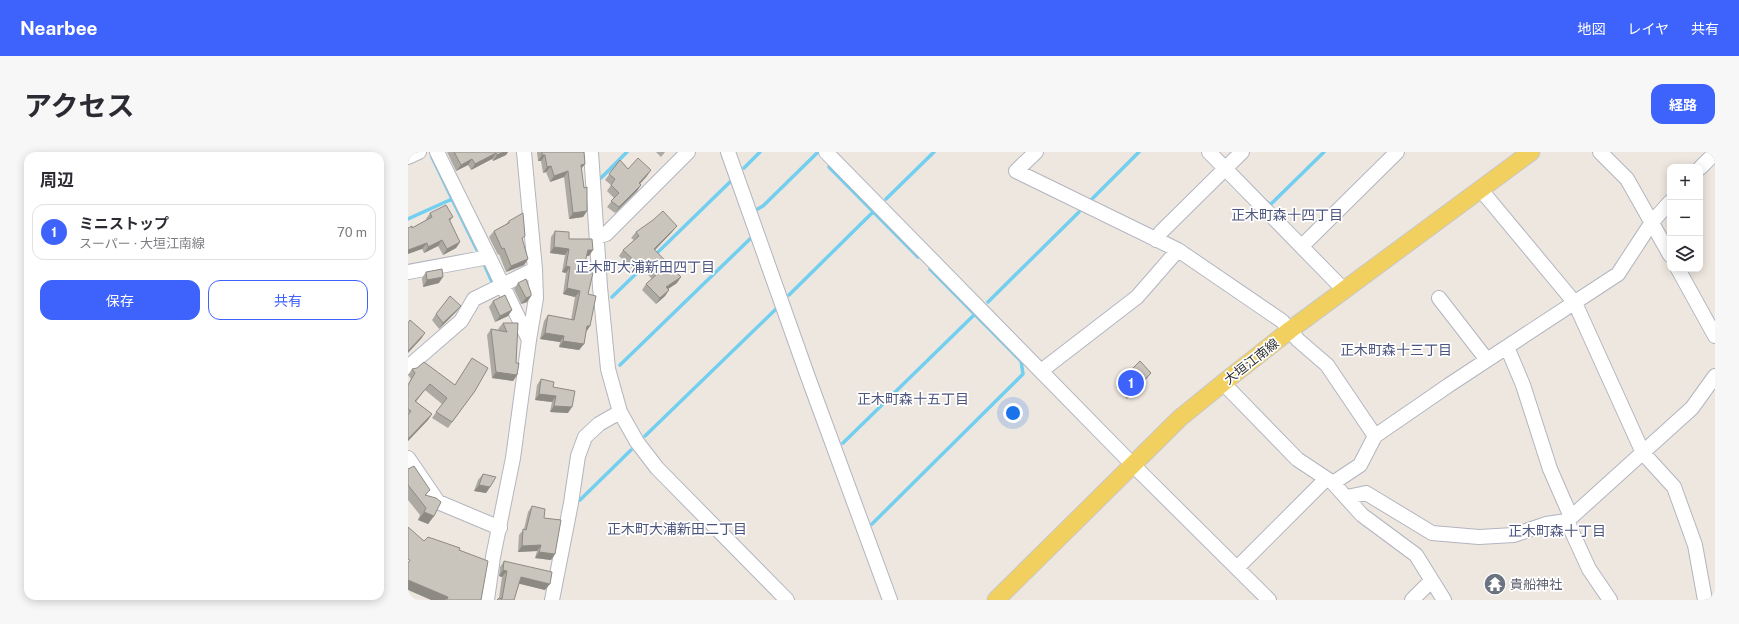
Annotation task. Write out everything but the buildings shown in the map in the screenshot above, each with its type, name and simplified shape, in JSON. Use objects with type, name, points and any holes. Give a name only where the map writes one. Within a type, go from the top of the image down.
[{"type":"main road","name":"大垣江南線","points":[[996,600],[1180,418],[1290,330],[1531,152]]},
{"type":"street","points":[[408,157],[420,152]]},
{"type":"street","points":[[436,152],[490,257],[529,340]]},
{"type":"street","points":[[487,600],[493,557],[513,458],[536,298],[535,269],[524,152]]},
{"type":"street","points":[[591,152],[608,369],[620,412],[637,442],[657,468],[787,600]]},
{"type":"street","points":[[597,237],[606,234],[688,152]]},
{"type":"street","points":[[728,152],[808,377],[890,600]]},
{"type":"street","points":[[826,152],[1133,465],[1268,600]]},
{"type":"street","points":[[1036,152],[1016,171],[1178,250],[1282,321],[1298,340],[1327,365],[1376,436]]},
{"type":"street","points":[[1210,152],[1345,290]]},
{"type":"street","points":[[1156,240],[1161,232],[1242,152]]},
{"type":"street","points":[[1302,246],[1397,152]]},
{"type":"street","points":[[1600,152],[1627,179],[1667,250]]},
{"type":"street","points":[[1703,165],[1715,153]]},
{"type":"street","points":[[1481,190],[1575,303],[1643,454],[1674,487],[1695,545],[1705,600]]},
{"type":"street","points":[[1236,568],[1330,481],[1360,465],[1376,436],[1506,347],[1618,274],[1652,222],[1667,205]]},
{"type":"street","points":[[1041,371],[1136,297],[1178,250]]},
{"type":"street","points":[[408,272],[490,257]]},
{"type":"street","points":[[408,368],[461,321],[474,299],[535,269]]},
{"type":"street","points":[[1680,272],[1715,336]]},
{"type":"street","points":[[1439,298],[1487,360]]},
{"type":"street","points":[[1506,347],[1523,385],[1550,469],[1589,569],[1610,600]]},
{"type":"street","points":[[1347,496],[1366,493],[1432,533],[1479,536],[1514,535],[1546,524],[1569,519],[1643,454],[1692,408],[1715,376]]},
{"type":"street","points":[[1223,383],[1297,458],[1330,481],[1347,496],[1362,515],[1416,555],[1444,600]]},
{"type":"street","points":[[552,600],[571,503],[578,456],[585,437],[599,424],[620,412]]},
{"type":"street","points":[[408,458],[438,502],[500,528]]},
{"type":"street","points":[[1412,600],[1431,581]]},
{"type":"street","points":[[1711,600],[1715,597]]},
{"type":"waterway","points":[[601,178],[627,152]]},
{"type":"waterway","points":[[744,168],[760,152]]},
{"type":"waterway","points":[[886,199],[934,152]]},
{"type":"waterway","points":[[1092,199],[1139,152]]},
{"type":"waterway","points":[[1267,202],[1270,205],[1324,152]]},
{"type":"waterway","points":[[754,211],[763,206],[817,153]]},
{"type":"waterway","points":[[408,219],[452,199],[432,157]]},
{"type":"waterway","points":[[829,167],[918,257]]},
{"type":"waterway","points":[[655,255],[732,180]]},
{"type":"waterway","points":[[452,199],[477,250]]},
{"type":"waterway","points":[[789,295],[874,211]]},
{"type":"waterway","points":[[988,302],[1079,212]]},
{"type":"waterway","points":[[620,365],[753,236]]},
{"type":"waterway","points":[[612,297],[645,265]]},
{"type":"waterway","points":[[485,266],[492,282]]},
{"type":"waterway","points":[[872,524],[1023,374],[1021,361],[930,269]]},
{"type":"waterway","points":[[645,436],[776,309],[779,308]]},
{"type":"waterway","points":[[843,443],[975,314]]},
{"type":"waterway","points":[[580,500],[631,450]]},
{"type":"place","name":"ミニストップ","points":[[1131,383]]},
{"type":"place","name":"貴船神社","points":[[1495,584]]},
{"type":"district","name":"正木町森十四丁目","points":[[1287,215]]},
{"type":"district","name":"正木町大浦新田四丁目","points":[[645,267]]},
{"type":"district","name":"正木町森十三丁目","points":[[1396,350]]},
{"type":"district","name":"正木町森十五丁目","points":[[913,399]]},
{"type":"district","name":"正木町大浦新田二丁目","points":[[677,529]]},
{"type":"district","name":"正木町森十丁目","points":[[1557,531]]}]
